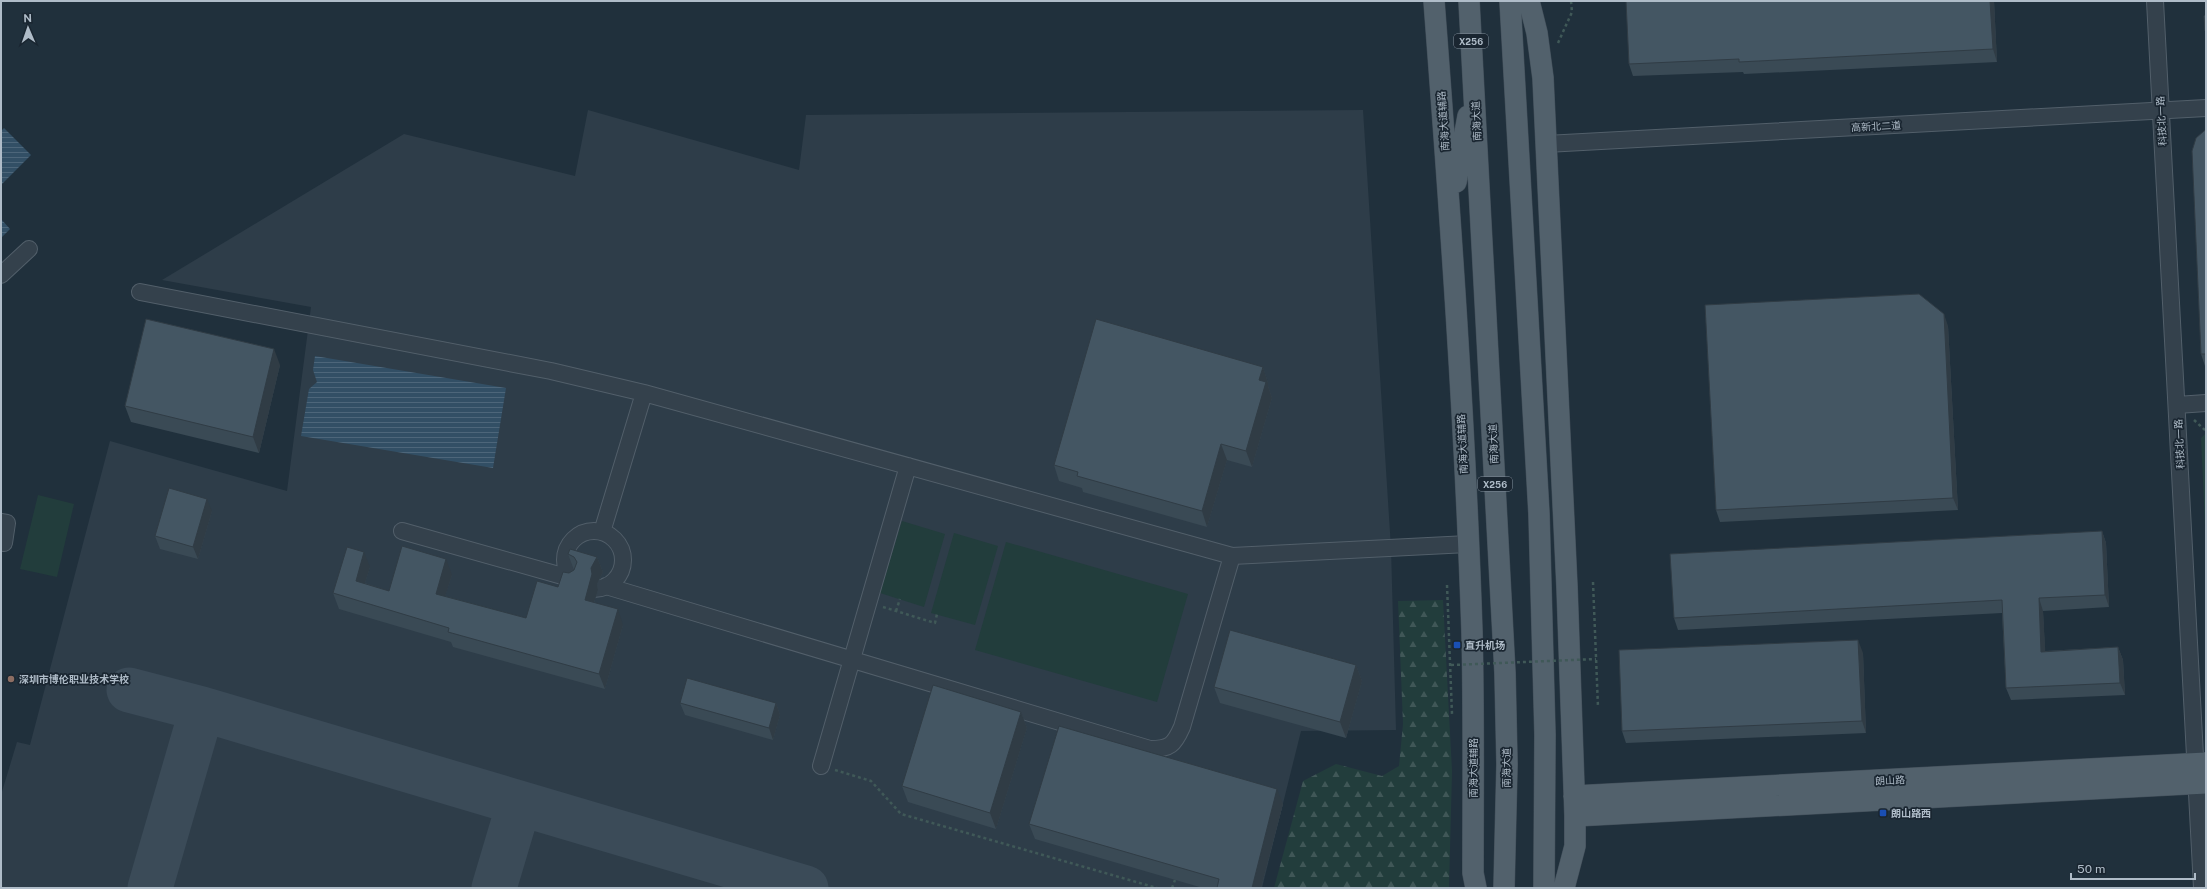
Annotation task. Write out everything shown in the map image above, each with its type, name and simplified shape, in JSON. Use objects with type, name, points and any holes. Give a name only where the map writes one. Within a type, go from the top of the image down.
[{"type":"main road","name":"南海大道辅路","points":[[1434,1],[1450,215],[1468,544],[1472,657],[1474,883]]},
{"type":"main road","name":"南海大道","points":[[1469,1],[1505,672],[1507,764],[1504,888]]},
{"type":"main road","points":[[1510,1],[1539,514],[1545,720],[1544,888]]},
{"type":"main road","points":[[1530,1],[1542,71],[1567,587],[1575,806],[1575,846],[1564,888]]},
{"type":"main road","points":[[1450,215],[1474,80]]},
{"type":"main road","points":[[1539,514],[1567,587]]},
{"type":"main road","name":"朗山路","points":[[1575,806],[2201,774]]},
{"type":"street","name":"科技北一路","points":[[2154,1],[2177,405],[2201,774],[2202,888]]},
{"type":"street","name":"高新北二道","points":[[1546,144],[2206,108]]},
{"type":"street","points":[[1,275],[29,250]]},
{"type":"street","points":[[140,292],[551,371],[644,393],[1232,556],[1468,544]]},
{"type":"street","points":[[602,532],[644,393]]},
{"type":"street","points":[[2177,405],[2206,403]]},
{"type":"street","points":[[821,766],[908,466]]},
{"type":"street","points":[[1,542],[4,543],[4,523]]},
{"type":"street","points":[[402,531],[572,579],[588,588],[606,586],[1150,749],[1164,749],[1175,741],[1182,728],[1232,556]]},
{"type":"street","points":[[572,579],[565,563],[570,545],[583,533],[602,532],[616,542],[623,558],[619,575],[606,586]]},
{"type":"street","points":[[1574,888],[1575,846]]},
{"type":"path","points":[[1557,45],[1572,12],[1571,1]]},
{"type":"path","points":[[1593,582],[1598,707]]},
{"type":"path","points":[[1448,585],[1452,714]]},
{"type":"path","points":[[896,611],[900,599]]},
{"type":"path","points":[[869,603],[934,623],[937,614]]},
{"type":"path","points":[[1450,665],[1596,659]]},
{"type":"path","points":[[821,766],[871,781],[901,814],[1157,888]]},
{"type":"path","points":[[1172,888],[1175,880]]},
{"type":"shaded area","points":[[588,110],[799,170],[806,115],[1363,110],[1391,548],[1396,730],[1301,731],[1262,888],[1,888],[1,795],[17,742],[30,745],[110,441],[287,491],[311,307],[162,280],[404,134],[575,176]]},
{"type":"green space","points":[[2206,433],[2206,548],[2201,438]]},
{"type":"green space","points":[[38,495],[74,504],[57,577],[20,569]]},
{"type":"green space","points":[[902,521],[945,534],[924,607],[880,593]]},
{"type":"green space","points":[[954,533],[998,546],[975,625],[931,613]]},
{"type":"green space","points":[[1006,542],[1188,594],[1157,702],[975,650]]},
{"type":"green space","points":[[1443,600],[1452,771],[1449,888],[1274,888],[1303,781],[1336,764],[1382,776],[1399,766],[1403,724],[1398,601]]},
{"type":"water","points":[[4,128],[31,155],[1,185],[1,131]]},
{"type":"water","points":[[1,219],[10,229],[1,238]]},
{"type":"water","points":[[315,356],[506,388],[493,468],[301,436],[309,389],[317,382],[313,370]]},
{"type":"building","points":[[1626,1],[1990,1],[1993,49],[1739,62],[1739,59],[1629,64]]},
{"type":"building","points":[[2206,14],[2206,31],[2205,31],[2204,16]]},
{"type":"building","points":[[2206,130],[2206,354],[2201,354],[2192,151],[2196,138]]},
{"type":"building","points":[[1919,294],[1944,314],[1953,498],[1716,510],[1705,305]]},
{"type":"building","points":[[146,319],[274,349],[253,437],[125,406]]},
{"type":"building","points":[[1096,319],[1263,367],[1259,380],[1266,382],[1246,451],[1221,444],[1202,511],[1077,476],[1078,472],[1054,465]]},
{"type":"building","points":[[169,488],[207,499],[193,547],[155,536]]},
{"type":"building","points":[[2102,531],[2105,595],[2039,598],[2041,652],[2118,647],[2120,683],[2006,688],[2002,600],[1674,618],[1670,554]]},
{"type":"building","points":[[402,546],[446,559],[436,594],[526,618],[537,581],[558,587],[563,572],[569,573],[574,570],[577,562],[574,557],[568,554],[570,549],[597,557],[591,568],[592,574],[585,600],[618,609],[599,674],[448,632],[449,628],[333,593],[347,547],[364,552],[356,581],[389,591]]},
{"type":"building","points":[[1230,630],[1356,665],[1340,722],[1214,687]]},
{"type":"building","points":[[1858,640],[1862,721],[1622,731],[1619,650]]},
{"type":"building","points":[[687,678],[776,703],[769,728],[680,703]]},
{"type":"building","points":[[933,685],[1021,712],[990,813],[902,786]]},
{"type":"building","points":[[1059,726],[1277,789],[1252,888],[1217,888],[1219,879],[1029,824]]},
{"type":"taxiway","points":[[129,690],[202,709],[806,888]]},
{"type":"taxiway","points":[[150,888],[202,709]]},
{"type":"taxiway","points":[[494,888],[519,804]]},
{"type":"place","name":"直升机场","points":[[1457,645]]},
{"type":"place","name":"深圳市博伦职业技术学校","points":[[11,679]]},
{"type":"place","name":"朗山路西","points":[[1883,813]]}]
